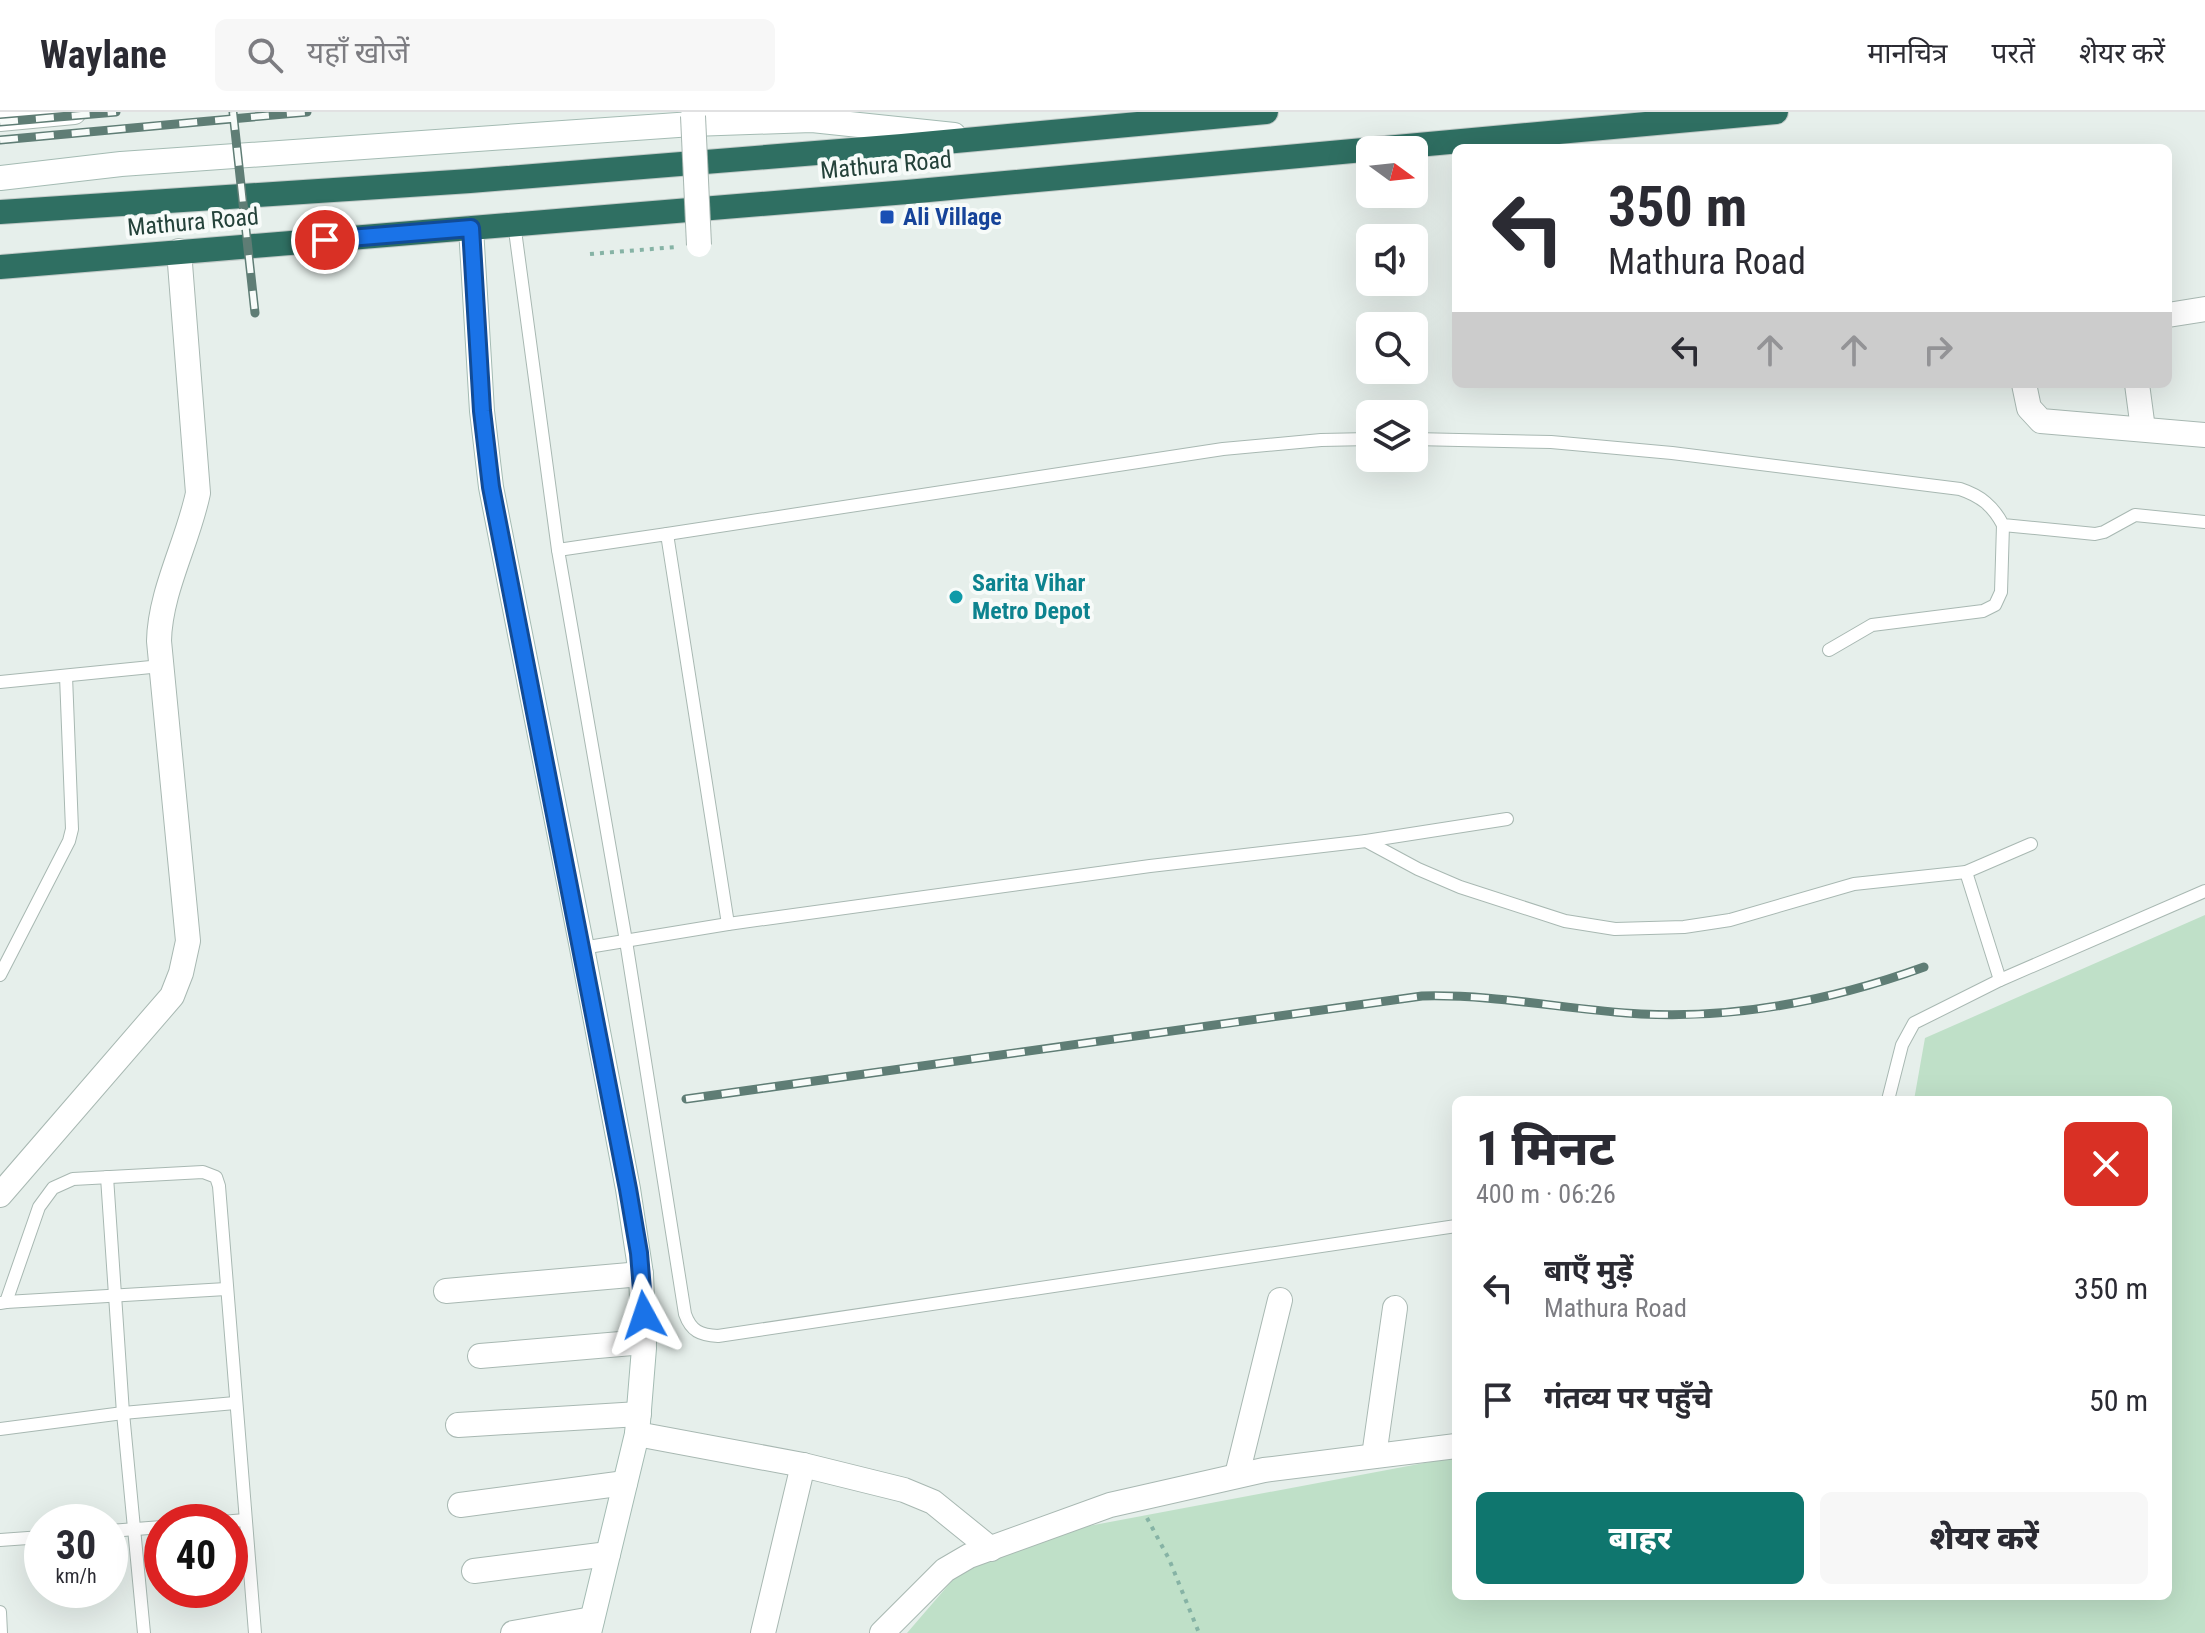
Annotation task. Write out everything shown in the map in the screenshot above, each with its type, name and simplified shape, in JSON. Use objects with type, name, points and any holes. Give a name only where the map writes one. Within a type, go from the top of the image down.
[{"type":"highway","name":"Mathura Road","points":[[0,212],[469,181],[925,129],[984,139],[1266,112]]},
{"type":"highway","name":"Mathura Road","points":[[0,267],[907,192],[1776,112]]},
{"type":"street","points":[[0,119],[74,112]]},
{"type":"street","points":[[693,116],[699,245]]},
{"type":"street","points":[[0,178],[121,164],[692,124],[812,120],[925,129]]},
{"type":"street","points":[[471,228],[482,411],[491,487],[628,1189],[641,1274],[644,1342],[638,1424],[590,1626],[513,1633]]},
{"type":"street","points":[[0,1195],[172,996],[188,941],[159,641],[162,614],[198,493],[179,251]]},
{"type":"street","points":[[2172,314],[2205,309]]},
{"type":"street","points":[[2025,388],[2029,408],[2041,421],[2205,435]]},
{"type":"street","points":[[2138,388],[2143,429]]},
{"type":"street","points":[[446,1291],[641,1274]]},
{"type":"street","points":[[1237,1475],[1280,1300]]},
{"type":"street","points":[[1374,1456],[1395,1308]]},
{"type":"street","points":[[480,1356],[644,1342]]},
{"type":"street","points":[[458,1425],[638,1424],[904,1490],[933,1502],[991,1549]]},
{"type":"street","points":[[882,1633],[945,1570],[969,1556],[1110,1505],[1237,1475],[1452,1446]]},
{"type":"street","points":[[763,1633],[803,1465]]},
{"type":"street","points":[[460,1505],[625,1483]]},
{"type":"street","points":[[474,1571],[608,1554]]},
{"type":"lane","points":[[514,223],[558,550],[689,1325],[696,1332],[718,1336],[1452,1227]]},
{"type":"lane","points":[[558,550],[1223,449],[1356,439]]},
{"type":"lane","points":[[1428,439],[1551,442],[1672,453],[1960,489],[1989,504],[2003,525],[2001,592],[1995,605],[1983,611],[1872,625],[1829,650]]},
{"type":"lane","points":[[2003,525],[2095,534],[2135,515],[2205,522]]},
{"type":"lane","points":[[667,534],[728,924]]},
{"type":"lane","points":[[0,682],[161,666]]},
{"type":"lane","points":[[0,975],[69,841],[72,829],[66,676]]},
{"type":"lane","points":[[582,948],[728,924],[1150,866],[1366,841],[1507,819]]},
{"type":"lane","points":[[1366,841],[1460,887],[1565,921],[1615,929],[1684,927],[1730,920],[1854,884],[1966,872],[2031,844]]},
{"type":"lane","points":[[1966,872],[2000,980]]},
{"type":"lane","points":[[1889,1096],[1902,1045],[1914,1023],[2000,980],[2205,891]]},
{"type":"lane","points":[[226,1289],[3,1303],[39,1207],[53,1188],[73,1179],[203,1172],[216,1177],[219,1186],[244,1504]]},
{"type":"lane","points":[[107,1177],[123,1413],[144,1633]]},
{"type":"lane","points":[[0,1429],[235,1403]]},
{"type":"lane","points":[[128,1530],[144,1528]]},
{"type":"lane","points":[[0,1540],[24,1538]]},
{"type":"lane","points":[[248,1554],[255,1633]]},
{"type":"lane","points":[[0,1612],[1,1633]]},
{"type":"path","points":[[590,254],[699,245]]},
{"type":"path","points":[[1136,1499],[1169,1559],[1199,1633]]},
{"type":"green space","points":[[2205,915],[2205,1633],[907,1633],[982,1546],[1452,1458],[1452,1600],[2172,1600],[2172,1096],[1915,1096],[1925,1038]]},
{"type":"railway","points":[[0,122],[116,112]]},
{"type":"railway","points":[[233,112],[255,313]]},
{"type":"railway","points":[[0,140],[307,112]]},
{"type":"railway","points":[[686,1099],[1422,996],[1477,997],[1641,1014],[1713,1013],[1820,998],[1924,967]]},
{"type":"place","name":"Ali Village","points":[[887,217]]},
{"type":"place","name":"Sarita Vihar Metro Depot","points":[[956,597]]},
{"type":"route","points":[[325,240],[471,228],[482,411],[491,487],[628,1189],[639,1253],[644,1315]]}]
